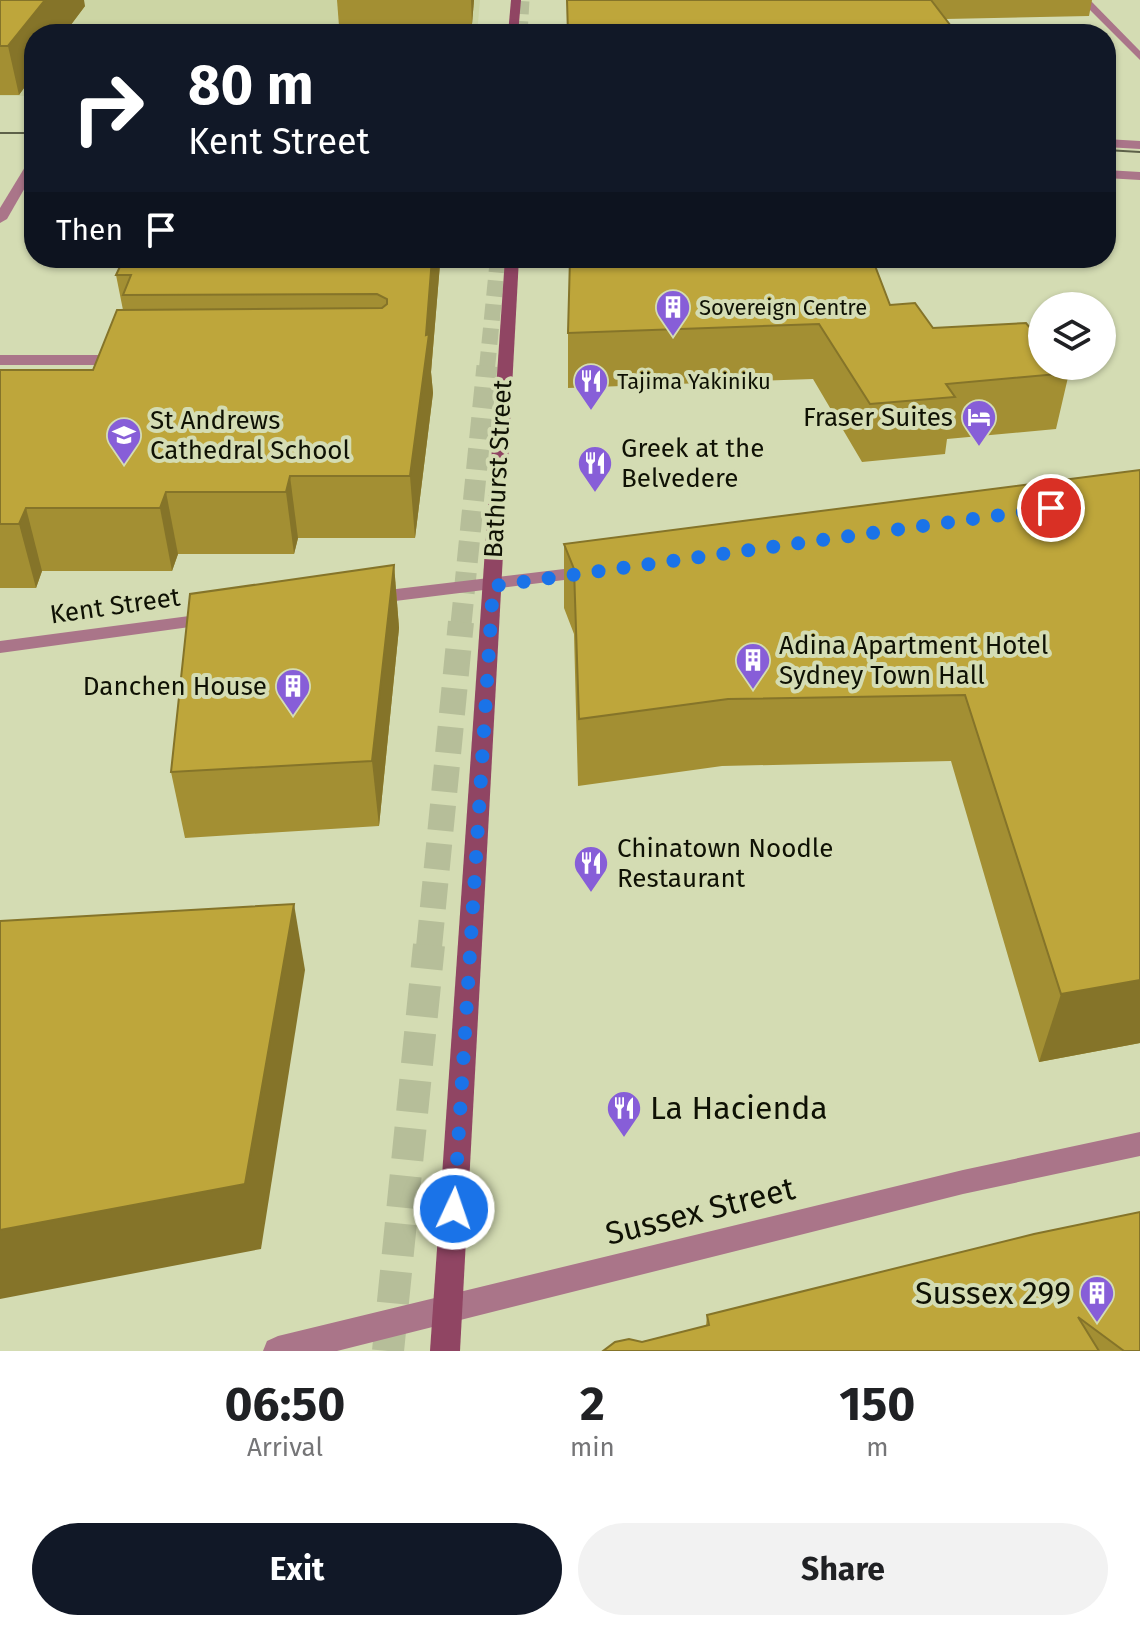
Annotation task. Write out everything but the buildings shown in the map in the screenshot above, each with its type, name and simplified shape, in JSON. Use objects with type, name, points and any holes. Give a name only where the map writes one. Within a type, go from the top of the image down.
[{"type":"main road","points":[[514,24],[516,0]]},
{"type":"main road","name":"Bathurst Street","points":[[445,1351],[493,586],[493,525],[511,268]]},
{"type":"street","points":[[1085,0],[1108,24]]},
{"type":"street","points":[[1116,32],[1140,57]]},
{"type":"street","points":[[1116,144],[1140,145]]},
{"type":"street","points":[[1116,175],[1140,176]]},
{"type":"street","points":[[0,219],[24,179]]},
{"type":"street","points":[[0,360],[143,360]]},
{"type":"street","points":[[352,600],[493,586],[603,570]]},
{"type":"street","name":"Kent Street","points":[[0,647],[232,617]]},
{"type":"street","name":"Sussex Street","points":[[278,1351],[448,1312],[963,1182],[1140,1144]]},
{"type":"shaded area","points":[[0,0],[480,0],[478,24],[24,24],[24,96],[0,96]]},
{"type":"tunnel","points":[[522,24],[523,0]]},
{"type":"tunnel","points":[[487,368],[497,268]]},
{"type":"tunnel","points":[[461,624],[487,366]]},
{"type":"tunnel","points":[[429,947],[461,622]]},
{"type":"tunnel","points":[[388,1351],[429,945]]},
{"type":"tram line","points":[[0,133],[24,133]]},
{"type":"tram line","points":[[1116,151],[1140,152]]},
{"type":"place","name":"Sovereign Centre","points":[[673,338]]},
{"type":"place","name":"Tajima Yakiniku","points":[[591,412]]},
{"type":"place","name":"Fraser Suites","points":[[979,448]]},
{"type":"place","name":"St Andrews Cathedral School","points":[[124,466]]},
{"type":"place","name":"Greek at the Belvedere","points":[[595,494]]},
{"type":"place","name":"Adina Apartment Hotel Sydney Town Hall","points":[[753,691]]},
{"type":"place","name":"Danchen House","points":[[293,717]]},
{"type":"place","name":"Chinatown Noodle Restaurant","points":[[591,894]]},
{"type":"place","name":"La Hacienda","points":[[624,1139]]},
{"type":"place","name":"Sussex 299","points":[[1097,1324]]},
{"type":"route","points":[[454,1209],[493,586],[1051,508]]}]
